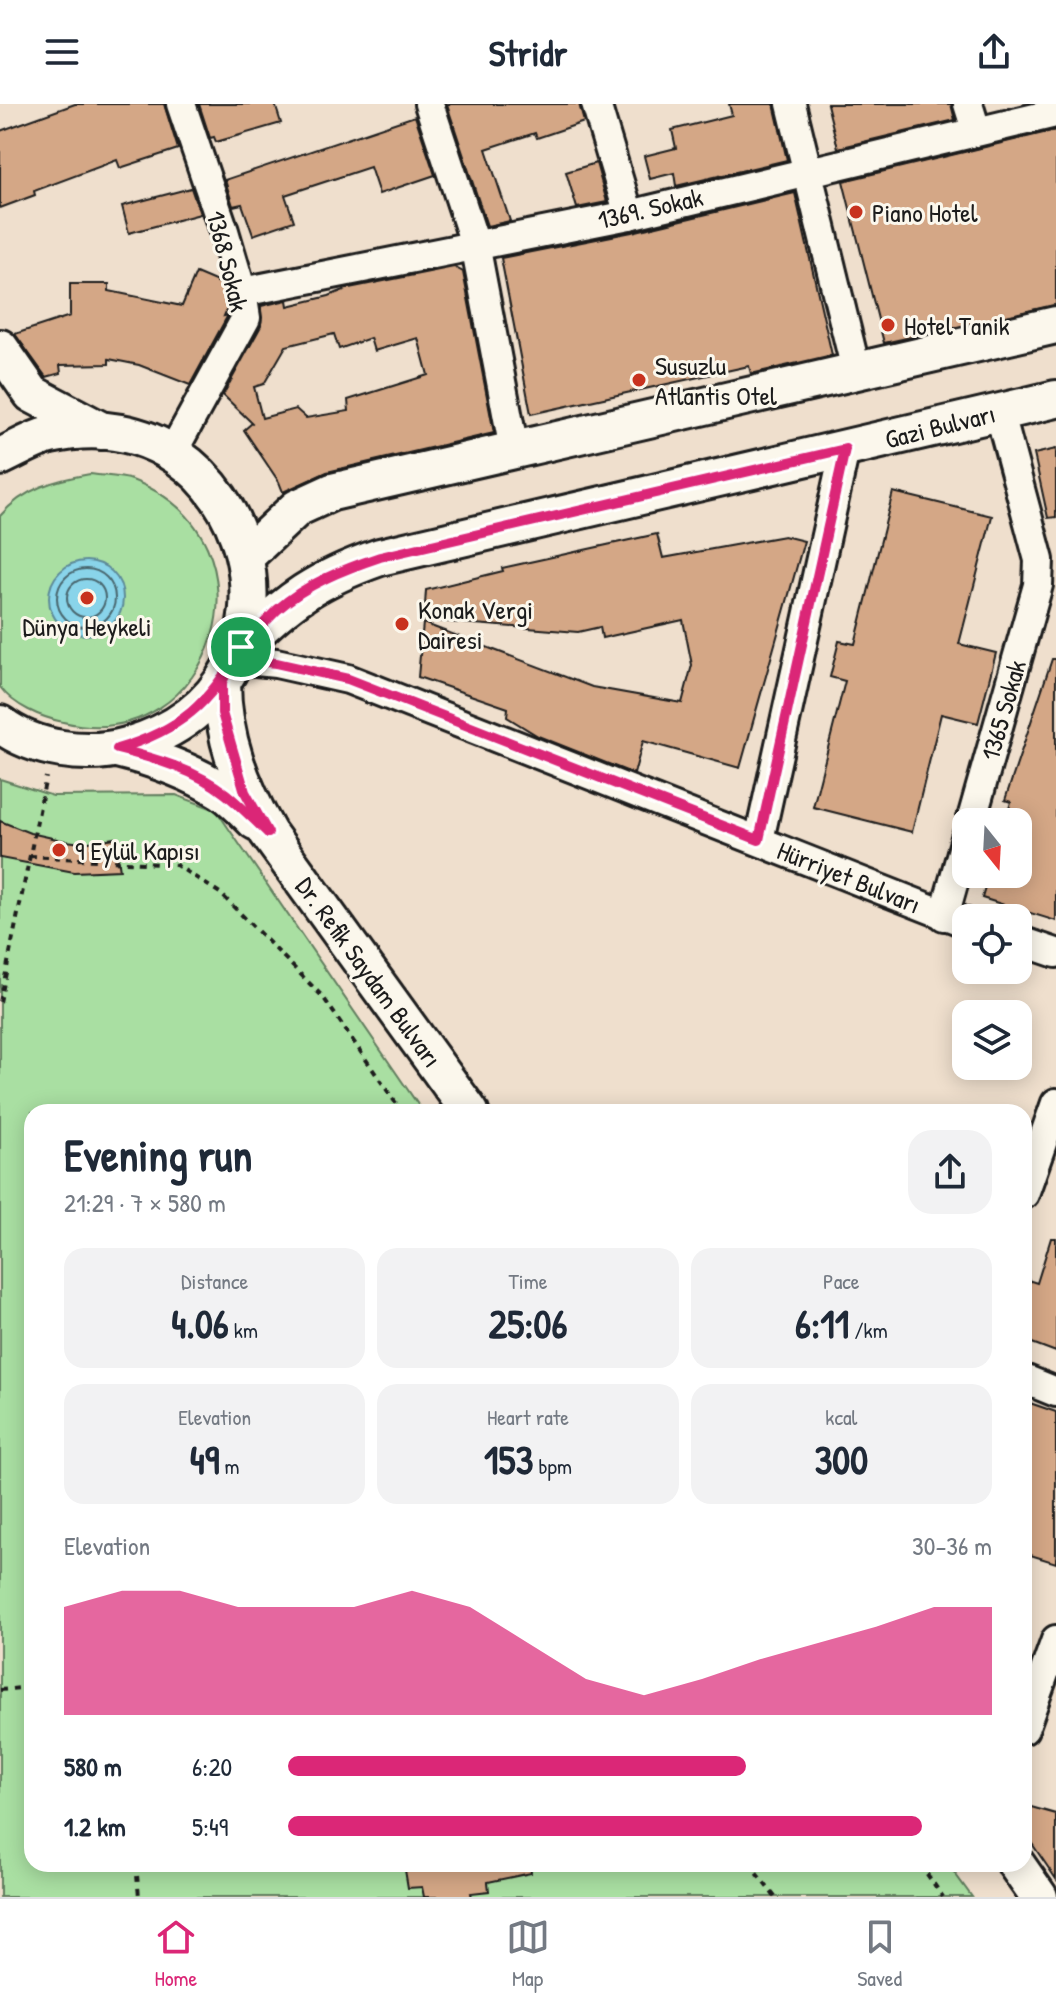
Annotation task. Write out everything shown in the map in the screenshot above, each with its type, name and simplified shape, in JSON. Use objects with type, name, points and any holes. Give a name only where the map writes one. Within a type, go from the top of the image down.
[{"type":"main road","points":[[246,556],[297,508],[332,492],[1056,325]]},
{"type":"main road","points":[[0,348],[32,394],[102,431]]},
{"type":"main road","name":"Gazi Bulvarı","points":[[117,749],[147,740],[176,726],[201,706],[232,663],[279,608],[344,569],[380,557],[1056,399]]},
{"type":"main road","points":[[0,457],[49,435],[102,431],[138,438],[172,453],[206,480],[231,515],[246,556],[250,592],[222,713],[245,792],[268,833]]},
{"type":"main road","points":[[0,724],[9,731],[53,747],[85,751],[117,749],[149,757],[189,773],[224,793],[268,833]]},
{"type":"main road","name":"Dr. Refik Saydam Bulvarı","points":[[268,833],[464,1104]]},
{"type":"main road","points":[[1022,1872],[1039,1897]]},
{"type":"street","name":"1368 Sokak","points":[[172,453],[246,318],[242,292],[181,104]]},
{"type":"street","points":[[429,104],[475,244],[514,450]]},
{"type":"street","points":[[596,104],[629,215]]},
{"type":"street","points":[[791,104],[856,370]]},
{"type":"street","name":"1369. Sokak","points":[[242,292],[629,215],[808,171],[972,117],[1056,113]]},
{"type":"street","name":"1365 Sokak","points":[[975,808],[1038,585],[1039,560],[999,411]]},
{"type":"street","points":[[759,840],[845,449]]},
{"type":"street","name":"Hürriyet Bulvarı","points":[[232,663],[276,663],[348,679],[952,918]]},
{"type":"street","points":[[1032,945],[1056,953]]},
{"type":"street","points":[[1032,1171],[1056,1103]]},
{"type":"street","points":[[1032,1382],[1056,1392]]},
{"type":"street","points":[[1032,1707],[1056,1640]]},
{"type":"path","points":[[0,1002],[53,747]]},
{"type":"path","points":[[30,856],[176,865],[220,893],[323,997],[397,1104]]},
{"type":"path","points":[[0,1690],[24,1688]]},
{"type":"path","points":[[137,1872],[139,1897]]},
{"type":"path","points":[[755,1872],[775,1897]]},
{"type":"path","points":[[926,1872],[943,1897]]},
{"type":"green space","points":[[90,474],[132,480],[179,509],[207,547],[217,592],[212,637],[192,677],[159,708],[116,725],[63,722],[45,717],[20,705],[0,687],[0,516],[30,492]]},
{"type":"green space","points":[[0,779],[53,796],[176,795],[216,810],[418,1104],[24,1104],[24,1872],[954,1872],[972,1897],[0,1897]]},
{"type":"water","points":[[86,561],[100,564],[112,572],[120,584],[123,598],[120,612],[112,624],[100,632],[86,635],[72,632],[60,624],[52,612],[49,598],[52,584],[60,572],[72,564]]},
{"type":"building","points":[[75,104],[164,104],[178,149],[120,168],[117,160],[34,191],[35,195],[0,208],[0,131]]},
{"type":"building","points":[[199,104],[275,104],[281,123],[216,142],[214,137],[210,138]]},
{"type":"building","points":[[579,104],[584,122],[537,138],[535,133],[486,149],[510,221],[487,226],[447,105]]},
{"type":"building","points":[[729,104],[774,104],[787,160],[676,186],[674,173],[650,179],[644,156],[676,148],[672,130],[732,115]]},
{"type":"building","points":[[827,104],[951,104],[955,120],[838,148]]},
{"type":"building","points":[[415,116],[435,175],[379,194],[370,167],[285,195],[294,221],[253,235],[242,204],[233,206],[225,180]]},
{"type":"building","points":[[1056,130],[1056,305],[884,343],[843,181]]},
{"type":"building","points":[[596,163],[607,202],[577,208],[566,172]]},
{"type":"building","points":[[191,188],[200,214],[129,233],[122,206]]},
{"type":"building","points":[[795,193],[832,355],[751,374],[749,366],[531,414],[501,258],[632,232]]},
{"type":"building","points":[[454,267],[463,272],[494,433],[327,472],[283,492],[244,430],[252,423],[223,395],[261,326],[261,306],[287,300],[288,306],[349,288]],"holes":[[[334,334],[339,349],[370,338],[374,351],[418,338],[428,375],[348,400],[349,411],[306,418],[296,409],[262,418],[254,387],[264,384],[286,346]]]},
{"type":"building","points":[[196,273],[222,284],[227,309],[224,316],[228,315],[190,385],[139,365],[109,359],[109,364],[60,365],[61,373],[46,377],[15,334],[70,316],[70,284],[109,284],[109,291],[182,306]]},
{"type":"building","points":[[1056,449],[1056,517],[1048,518],[1034,454]]},
{"type":"building","points":[[893,492],[992,516],[959,644],[996,653],[978,723],[941,714],[912,832],[813,807],[845,681],[830,677],[839,641],[855,644]]},
{"type":"building","points":[[657,534],[663,558],[784,536],[804,541],[740,768],[643,741],[634,774],[538,736],[507,717],[508,708],[418,677],[423,623],[592,687],[682,703],[692,665],[683,620],[602,638],[600,627],[578,632],[424,620],[426,590],[503,571],[502,568]]},
{"type":"building","points":[[1052,659],[1056,659],[1056,921],[1032,914],[1032,904],[1001,904],[982,898],[985,888],[1032,888],[1032,808],[1009,808],[1011,802],[1005,800]]},
{"type":"building","name":"9 Eylül Kapısı","points":[[0,821],[30,833],[66,841],[82,843],[115,838],[120,870],[74,872],[0,858]]},
{"type":"building","points":[[1051,1238],[1056,1238],[1056,1352],[1032,1343],[1032,1281],[1037,1283]]},
{"type":"building","points":[[1032,1404],[1056,1412],[1056,1563],[1032,1556]]},
{"type":"building","points":[[1032,1807],[1056,1814],[1056,1879],[1032,1844]]},
{"type":"building","points":[[405,1872],[531,1872],[488,1882],[489,1891],[471,1893],[472,1897],[424,1897],[422,1887],[408,1888]]},
{"type":"place","name":"Piano Hotel","points":[[856,212]]},
{"type":"place","name":"Hotel Tanik","points":[[888,325]]},
{"type":"place","name":"Susuzlu Atlantis Otel","points":[[639,380]]},
{"type":"place","name":"Dünya Heykeli","points":[[87,598]]},
{"type":"place","name":"Konak Vergi Dairesi","points":[[402,624]]},
{"type":"place","name":"9 Eylül Kapısı","points":[[59,850]]},
{"type":"route","points":[[241,647],[222,682],[201,706],[176,726],[147,740],[117,749],[149,757],[189,773],[224,793],[268,833],[245,792],[222,713],[222,682],[234,659],[276,663],[348,679],[759,840],[845,449],[380,557],[344,569],[311,587],[279,608],[241,647]]}]
